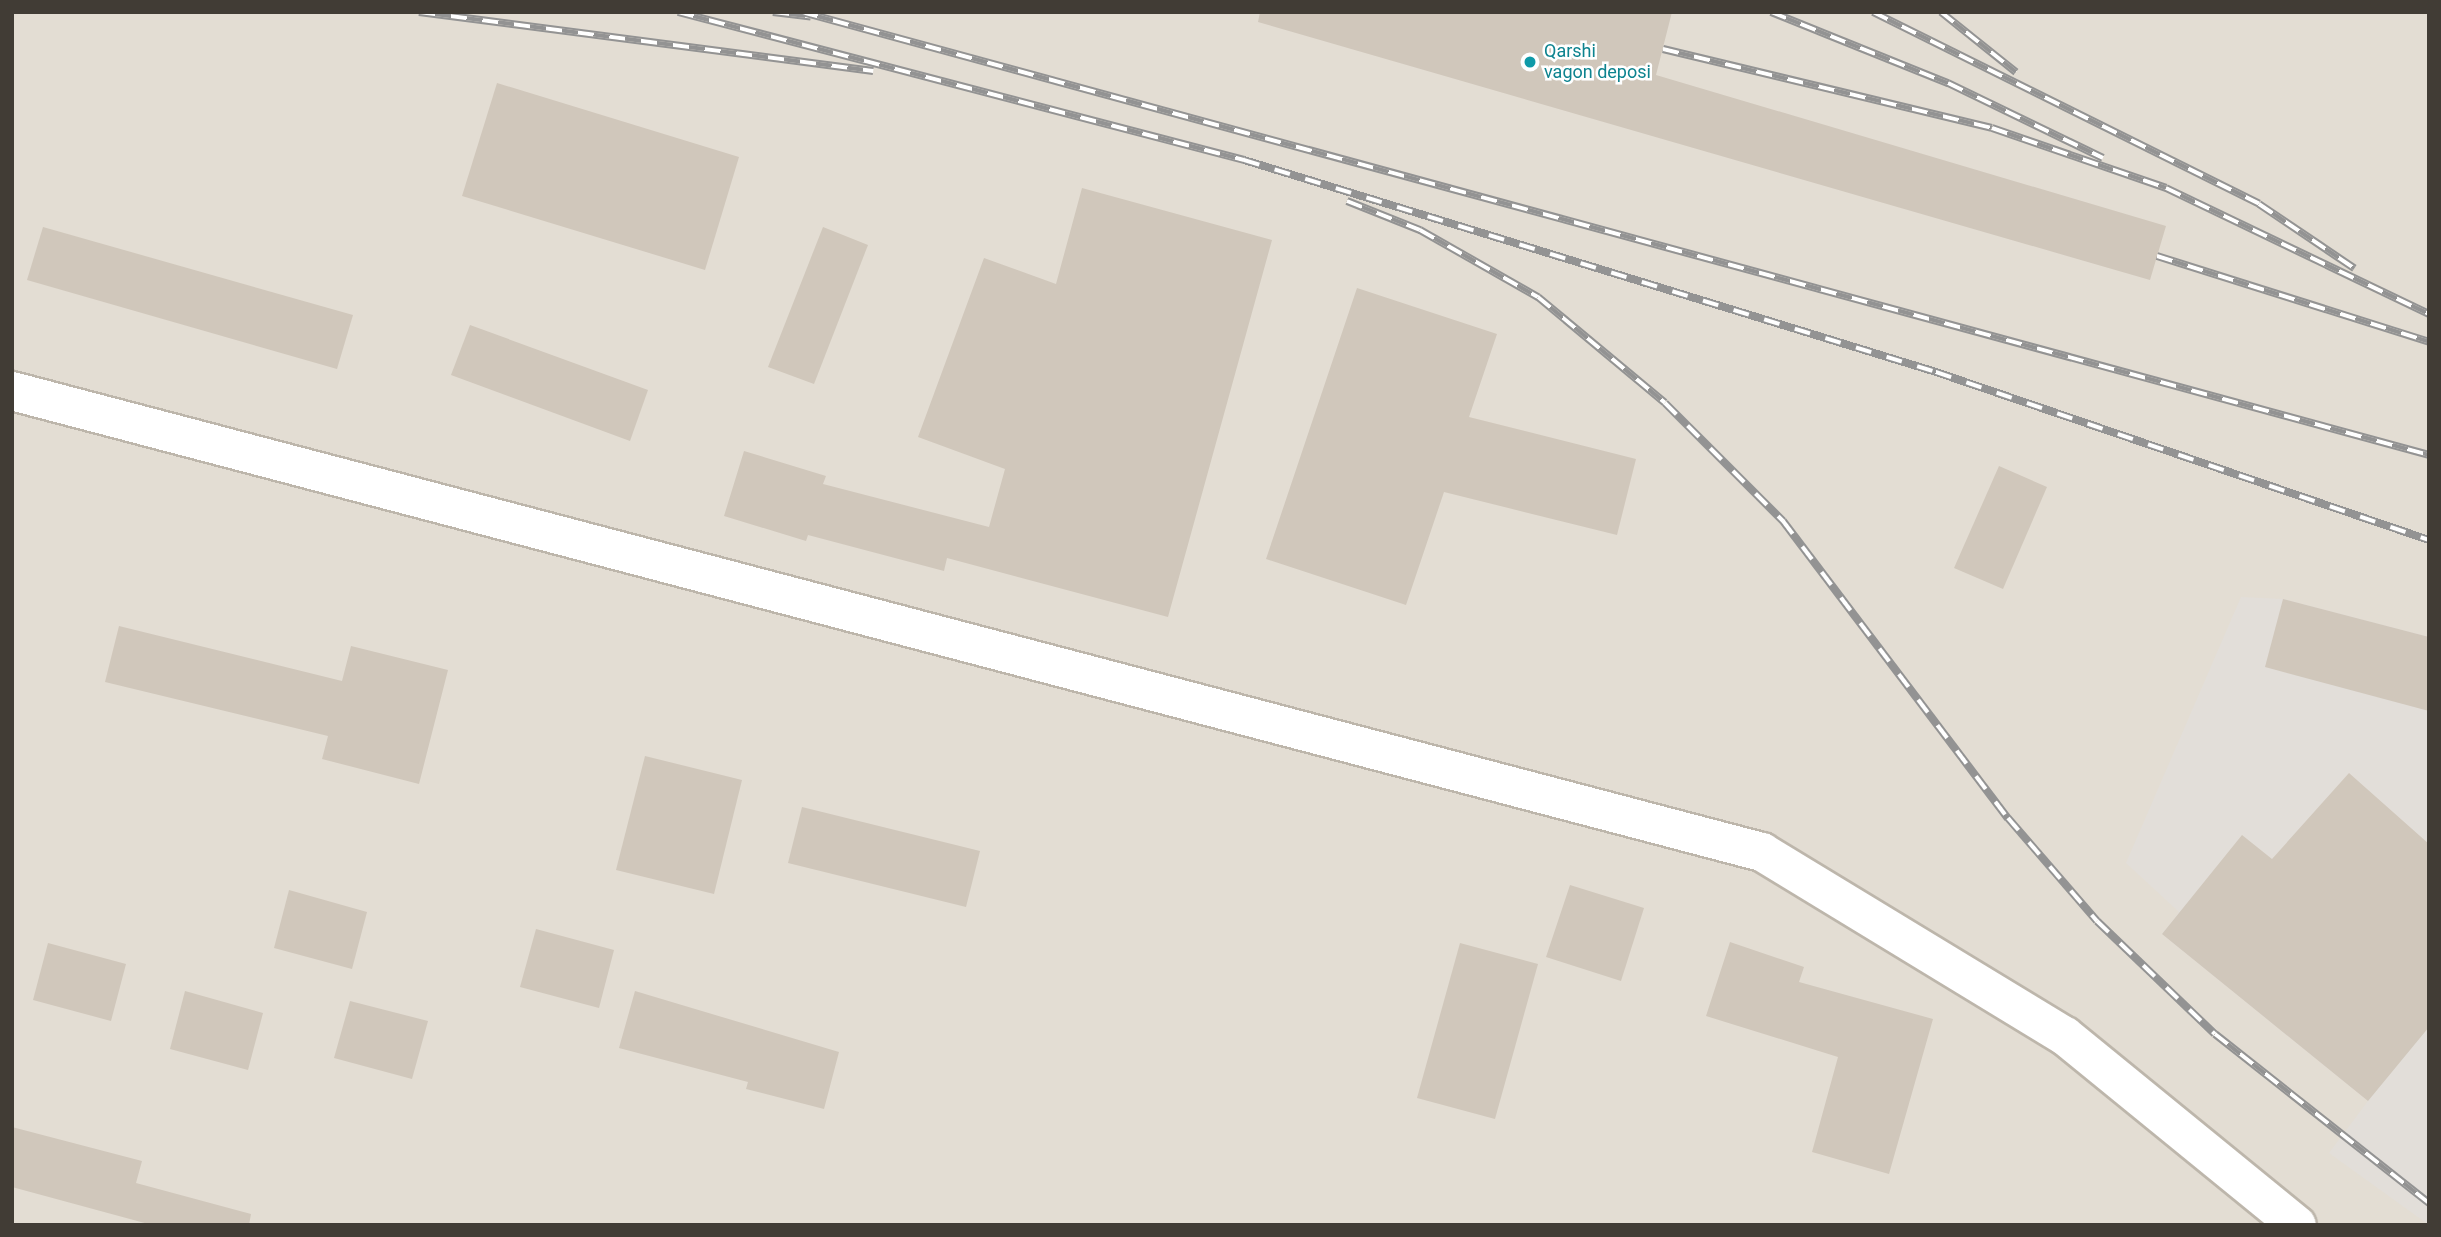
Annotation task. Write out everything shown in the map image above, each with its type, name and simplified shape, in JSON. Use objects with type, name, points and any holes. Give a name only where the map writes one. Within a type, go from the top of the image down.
[{"type":"street","points":[[12,391],[1762,852],[2065,1036],[2297,1225]]},
{"type":"shaded area","points":[[12,12],[2429,12],[2429,1225],[12,1225]]},
{"type":"shaded area","points":[[2241,597],[2283,599],[2429,637],[2429,1225],[2329,1153],[2368,1101],[2162,934],[2179,912],[2126,863]]},
{"type":"building","points":[[1260,12],[1672,12],[1656,75],[2166,226],[2150,280],[1258,22]]},
{"type":"building","points":[[497,83],[739,157],[705,270],[462,196]]},
{"type":"building","points":[[1082,188],[1272,240],[1168,617],[947,558],[944,571],[808,535],[806,541],[724,516],[744,451],[826,476],[823,484],[989,527],[1005,469],[918,437],[984,258],[1056,284]]},
{"type":"building","points":[[43,227],[353,315],[337,369],[27,280]]},
{"type":"building","points":[[823,227],[868,245],[814,384],[768,367]]},
{"type":"building","points":[[1357,288],[1497,334],[1469,417],[1636,459],[1617,535],[1444,492],[1406,605],[1266,559]]},
{"type":"building","points":[[470,325],[648,390],[630,441],[451,375]]},
{"type":"building","points":[[1999,466],[2047,487],[2003,589],[1954,568]]},
{"type":"building","points":[[2283,599],[2429,637],[2429,711],[2265,667]]},
{"type":"building","points":[[119,626],[342,681],[351,646],[448,670],[419,784],[322,759],[328,736],[105,682]]},
{"type":"building","points":[[645,756],[742,780],[714,894],[616,870]]},
{"type":"building","points":[[2349,773],[2429,844],[2429,1027],[2368,1101],[2162,934],[2242,835],[2272,859]]},
{"type":"building","points":[[802,807],[980,851],[966,907],[788,863]]},
{"type":"building","points":[[1570,885],[1644,908],[1621,981],[1546,957]]},
{"type":"building","points":[[289,890],[367,912],[352,969],[274,948]]},
{"type":"building","points":[[536,929],[614,950],[599,1008],[520,987]]},
{"type":"building","points":[[1730,942],[1804,967],[1799,982],[1933,1019],[1889,1174],[1812,1152],[1838,1057],[1706,1016]]},
{"type":"building","points":[[48,943],[126,964],[111,1021],[33,1000]]},
{"type":"building","points":[[1460,943],[1538,964],[1495,1119],[1417,1098]]},
{"type":"building","points":[[185,991],[263,1013],[248,1070],[170,1049]]},
{"type":"building","points":[[635,991],[839,1052],[824,1109],[746,1089],[748,1082],[619,1048]]},
{"type":"building","points":[[350,1001],[428,1021],[412,1079],[334,1058]]},
{"type":"building","points":[[12,1127],[142,1161],[136,1183],[251,1214],[249,1225],[152,1225],[12,1187]]},
{"type":"railway","points":[[419,12],[873,71]]},
{"type":"railway","points":[[678,12],[1244,160],[1936,372],[2429,540]]},
{"type":"railway","points":[[773,12],[811,17]]},
{"type":"railway","points":[[802,12],[2429,455]]},
{"type":"railway","points":[[1771,12],[1948,83],[2103,158]]},
{"type":"railway","points":[[1873,12],[2259,204],[2354,268]]},
{"type":"railway","points":[[1941,12],[2016,72]]},
{"type":"railway","points":[[1663,49],[1992,128],[2166,188],[2429,314]]},
{"type":"railway","points":[[1347,201],[1420,230],[1538,297],[1665,403],[1783,521],[2008,818],[2097,921],[2215,1034],[2429,1203]]},
{"type":"railway","points":[[2157,256],[2429,342]]},
{"type":"place","name":"Qarshi vagon deposi","points":[[1530,62]]}]
